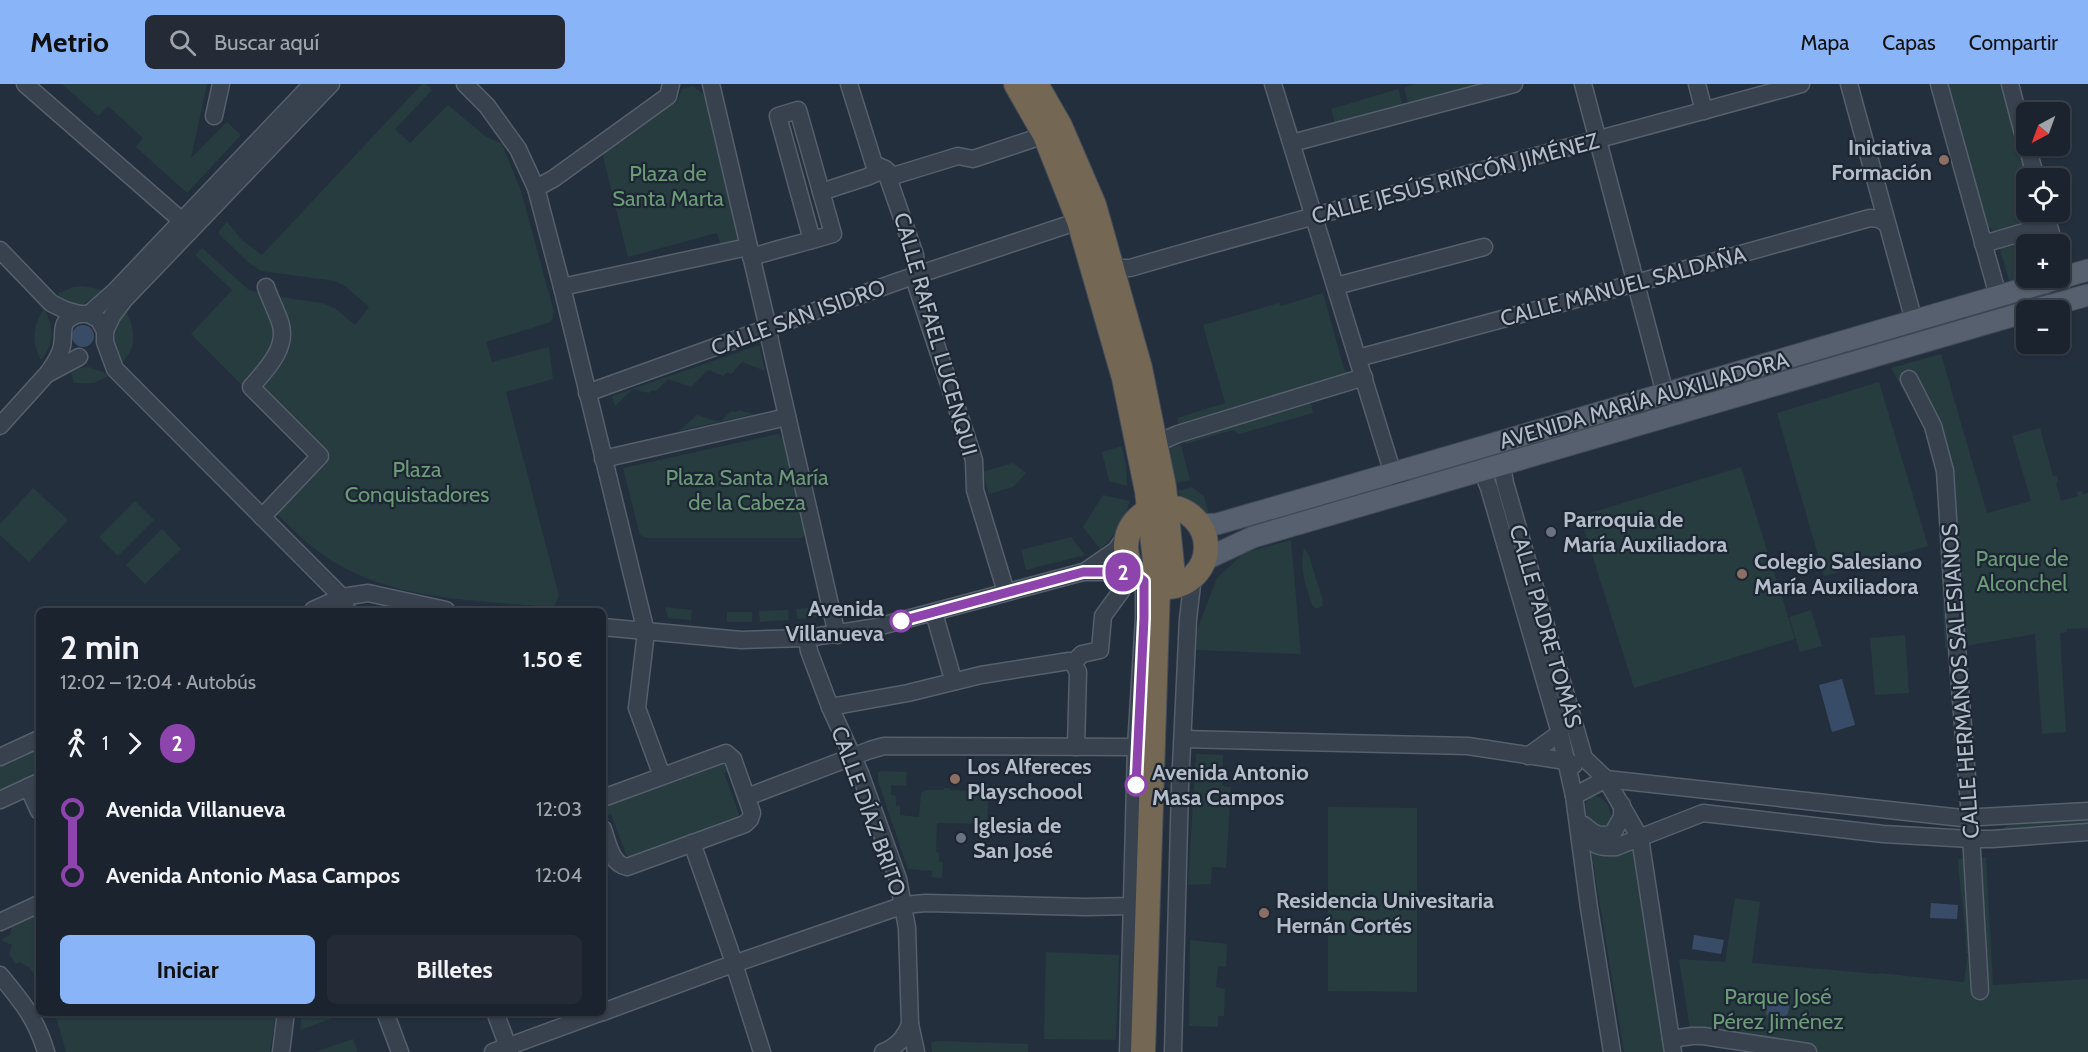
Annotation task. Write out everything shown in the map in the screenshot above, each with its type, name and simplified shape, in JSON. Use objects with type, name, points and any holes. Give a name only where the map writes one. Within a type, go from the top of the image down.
[{"type":"highway","points":[[1016,84],[1045,135],[1079,221],[1124,378],[1148,491],[1158,508]]},
{"type":"highway","points":[[1036,84],[1060,126],[1094,205],[1140,368],[1155,444],[1161,579],[1158,1052]]},
{"type":"highway","points":[[1143,1052],[1161,579],[1206,543],[1200,525],[1181,510],[1158,508],[1137,520],[1128,533],[1125,555],[1161,579]]},
{"type":"main road","name":"AVENIDA MARÍA AUXILIADORA","points":[[2070,271],[2088,270]]},
{"type":"main road","name":"AVENIDA MARÍA AUXILIADORA","points":[[1200,525],[1217,524],[1393,474],[1664,390],[1914,321],[2019,288]]},
{"type":"main road","points":[[2068,300],[2088,294]]},
{"type":"main road","name":"AVENIDA MARÍA AUXILIADORA","points":[[1161,579],[1253,537],[2016,315]]},
{"type":"main road","points":[[1914,321],[1926,342]]},
{"type":"street","points":[[25,84],[182,221]]},
{"type":"street","points":[[214,116],[220,84]]},
{"type":"street","points":[[0,426],[48,374],[58,359],[63,343],[64,325],[70,318],[84,314],[115,291],[312,84]]},
{"type":"street","points":[[48,374],[79,357],[95,354],[112,316],[124,300],[331,84]]},
{"type":"street","points":[[536,188],[553,179],[668,96],[671,84]]},
{"type":"street","points":[[711,84],[837,635]]},
{"type":"street","name":"CALLE RAFAEL LUCENQUI","points":[[849,84],[874,164],[885,169],[915,255],[917,287],[974,460],[975,490],[1006,592]]},
{"type":"street","points":[[1273,84],[1393,474],[1410,492]]},
{"type":"street","points":[[1292,143],[1514,84]]},
{"type":"street","points":[[1564,447],[1570,437],[1651,413],[1659,406],[1664,390],[1583,84]]},
{"type":"street","points":[[1697,84],[1704,111]]},
{"type":"street","name":"CALLE JESÚS RINCÓN JIMÉNEZ","points":[[1110,263],[1119,268],[1130,268],[1314,215],[1801,84]]},
{"type":"street","points":[[1849,84],[1914,321]]},
{"type":"street","points":[[1939,84],[1998,296]]},
{"type":"street","points":[[2010,84],[2016,106]]},
{"type":"street","points":[[475,87],[518,149],[536,188],[646,632],[637,708],[662,776]]},
{"type":"street","points":[[562,287],[812,240],[833,234],[798,110],[778,116],[812,240]]},
{"type":"street","points":[[821,192],[885,169],[893,176],[958,156],[974,159],[1045,135]]},
{"type":"street","name":"CALLE MANUEL SALDAÑA","points":[[1358,358],[1636,284],[1870,218],[1879,219],[1887,224]]},
{"type":"street","name":"CALLE SAN ISIDRO","points":[[586,393],[1079,221]]},
{"type":"street","points":[[1983,243],[2036,222]]},
{"type":"street","points":[[1336,286],[1484,247]]},
{"type":"street","points":[[0,250],[51,303],[65,310],[99,320],[115,369],[262,517],[344,604]]},
{"type":"street","points":[[262,517],[320,456],[251,387],[269,367],[278,352],[280,340],[281,324],[266,287]]},
{"type":"street","points":[[2053,300],[2062,288]]},
{"type":"street","points":[[63,343],[70,352],[79,357]]},
{"type":"street","points":[[1155,444],[1178,434],[1364,376]]},
{"type":"street","name":"CALLE HERMANOS SALESIANOS","points":[[1909,379],[1934,426],[1946,471],[1966,817],[1971,839],[1980,991]]},
{"type":"street","points":[[603,459],[787,417]]},
{"type":"street","name":"CALLE PADRE TOMÁS","points":[[1492,468],[1489,488],[1560,733],[1574,796]]},
{"type":"street","name":"CALLE PADRE TOMÁS","points":[[1492,468],[1505,483],[1584,758],[1606,779]]},
{"type":"street","points":[[606,627],[741,640],[837,635],[934,613],[1083,572],[1116,550],[1128,533]]},
{"type":"street","points":[[1083,572],[1161,579]]},
{"type":"street","points":[[1073,663],[1082,654],[1100,650],[1102,618],[1161,579]]},
{"type":"street","points":[[1161,579],[1188,620],[1180,787],[1173,1052]]},
{"type":"street","points":[[1128,1052],[1136,747],[1144,618],[1161,579]]},
{"type":"street","points":[[323,608],[344,604],[368,593],[437,608]]},
{"type":"street","points":[[934,613],[952,675],[956,681]]},
{"type":"street","name":"CALLE DÍAZ BRITO","points":[[807,638],[809,651],[830,707],[860,773],[898,879],[907,928],[910,1024],[916,1052]]},
{"type":"street","points":[[830,707],[1064,661],[1073,663],[1078,672],[1076,747]]},
{"type":"street","points":[[1528,756],[1560,733]]},
{"type":"street","points":[[1183,739],[1468,746],[1566,761],[1606,779],[1966,817],[2088,811]]},
{"type":"street","points":[[0,757],[36,740]]},
{"type":"street","points":[[747,797],[870,750],[899,745],[1136,747]]},
{"type":"street","points":[[606,797],[727,754],[733,759],[752,813],[747,823],[627,867],[616,862],[607,850]]},
{"type":"street","points":[[1606,779],[1574,796],[1612,1052]]},
{"type":"street","points":[[1606,779],[1640,838],[1672,1046],[1692,1036],[1702,1036],[1808,1052]]},
{"type":"street","points":[[0,800],[33,785]]},
{"type":"street","points":[[1764,820],[1768,801],[1776,797]]},
{"type":"street","points":[[1579,824],[1597,835],[1606,836],[1613,833],[1619,825],[1622,805]]},
{"type":"street","points":[[1579,824],[1589,841],[1602,849],[1616,847],[1703,813],[1883,834],[1971,839],[2088,832]]},
{"type":"street","points":[[1991,816],[1992,839]]},
{"type":"street","points":[[692,843],[762,1052]]},
{"type":"street","points":[[606,1011],[904,905],[926,903],[1132,906]]},
{"type":"street","points":[[0,922],[36,905]]},
{"type":"street","points":[[3,984],[25,1004],[36,1024],[46,1052]]},
{"type":"street","points":[[281,1052],[286,1016]]},
{"type":"street","points":[[386,1016],[400,1052]]},
{"type":"street","points":[[496,1016],[503,1050],[592,1016]]},
{"type":"street","points":[[883,1052],[904,1038],[910,1024]]},
{"type":"green space","points":[[62,84],[207,84],[191,158],[227,122],[241,135],[187,193],[136,147],[143,138],[108,106],[98,116]]},
{"type":"green space","name":"Plaza Conquistadores","points":[[422,84],[426,84],[432,90],[395,129],[410,143],[448,105],[485,136],[502,144],[521,191],[554,312],[551,322],[486,342],[492,362],[549,347],[553,379],[506,392],[559,596],[554,606],[550,607],[443,597],[389,586],[341,566],[314,548],[274,511],[311,455],[191,334],[232,290],[195,255],[202,248],[249,290],[322,303],[336,309],[355,325],[369,307],[345,286],[335,281],[261,271],[249,263],[219,234],[219,231],[227,222],[242,240],[262,255]]},
{"type":"green space","points":[[1416,84],[1480,84],[1408,103],[1404,88]]},
{"type":"green space","points":[[1943,84],[2006,84],[2016,120],[2016,156],[2026,156],[2029,168],[2016,168],[2016,222],[2032,222],[1997,233],[1981,222]]},
{"type":"green space","name":"Plaza de Santa Marta","points":[[693,86],[705,98],[738,240],[722,248],[717,233],[628,257],[602,152],[678,99],[682,89]]},
{"type":"green space","points":[[1398,89],[1403,105],[1335,123],[1331,109]]},
{"type":"green space","points":[[2016,239],[2016,283],[2011,286],[1998,244]]},
{"type":"green space","points":[[83,286],[102,290],[104,293],[81,305],[63,299],[57,294],[73,287]]},
{"type":"green space","points":[[1323,293],[1344,369],[1349,373],[1354,391],[1311,403],[1313,413],[1239,434],[1233,430],[1185,444],[1177,418],[1225,403],[1203,325]]},
{"type":"green space","points":[[44,309],[50,322],[52,335],[46,354],[41,360],[36,347],[35,334],[37,322]]},
{"type":"green space","points":[[126,311],[133,331],[133,344],[122,362],[115,349],[114,336],[118,323]]},
{"type":"green space","points":[[759,345],[765,371],[742,362],[731,374],[727,372],[723,376],[708,370],[691,387],[668,379],[656,391],[652,390],[649,393],[633,389],[615,406],[612,396]]},
{"type":"green space","name":"Parque de Alconchel","points":[[1941,354],[1987,513],[2031,501],[2012,436],[2040,428],[2053,476],[2057,476],[2058,482],[2056,483],[2061,501],[2078,496],[2077,492],[2088,493],[2088,628],[2067,629],[2067,632],[2060,633],[2066,732],[2042,734],[2035,634],[1945,648],[1936,471],[1927,433],[1891,368]]},
{"type":"green space","points":[[88,367],[108,376],[94,383],[74,383],[71,372]]},
{"type":"green space","points":[[1879,382],[1928,546],[1824,576],[1777,413]]},
{"type":"green space","points":[[739,410],[754,414],[720,422],[731,411]]},
{"type":"green space","points":[[697,415],[719,422],[679,431]]},
{"type":"green space","name":"Plaza Santa María de la Cabeza","points":[[778,434],[784,440],[806,533],[802,538],[647,538],[640,535],[623,468]]},
{"type":"green space","points":[[1181,445],[1190,480],[1175,483],[1170,448]]},
{"type":"green space","points":[[1122,446],[1127,486],[1109,481],[1102,452]]},
{"type":"green space","points":[[1013,463],[1026,473],[1013,487],[989,494],[982,472]]},
{"type":"green space","points":[[1741,467],[1795,639],[1634,688],[1580,516]]},
{"type":"green space","points":[[1192,487],[1204,496],[1209,514],[1194,510],[1183,501],[1178,491]]},
{"type":"green space","points":[[33,488],[68,520],[29,562],[0,535],[0,524]]},
{"type":"green space","points":[[1103,495],[1130,501],[1119,528],[1100,549],[1083,527]]},
{"type":"green space","points":[[135,501],[154,520],[118,556],[99,537]]},
{"type":"green space","points":[[162,529],[181,549],[145,584],[126,565]]},
{"type":"green space","points":[[1071,537],[1085,555],[1026,570],[1021,550]]},
{"type":"green space","points":[[1291,540],[1301,654],[1196,650],[1197,630],[1217,578],[1244,553]]},
{"type":"green space","points":[[1304,548],[1309,556],[1323,601],[1319,608],[1312,605],[1306,584],[1302,563]]},
{"type":"green space","points":[[665,607],[692,610],[691,620],[668,618]]},
{"type":"green space","points":[[818,607],[820,617],[797,619],[796,609]]},
{"type":"green space","points":[[788,610],[789,620],[760,622],[759,611]]},
{"type":"green space","points":[[1811,610],[1822,646],[1800,652],[1789,617]]},
{"type":"green space","points":[[727,612],[752,612],[752,622],[727,622]]},
{"type":"green space","points":[[1905,635],[1909,693],[1875,695],[1870,638]]},
{"type":"green space","points":[[36,748],[36,775],[0,792],[0,765]]},
{"type":"green space","points":[[1196,754],[1223,755],[1222,786],[1231,787],[1226,868],[1212,867],[1211,884],[1188,885]]},
{"type":"green space","points":[[723,759],[732,770],[724,773],[739,814],[738,819],[629,858],[611,814],[606,817],[606,803]]},
{"type":"green space","points":[[880,771],[907,772],[906,786],[891,785],[891,795],[896,796],[896,805],[900,806],[900,815],[919,817],[921,793],[926,790],[950,788],[950,790],[969,791],[970,784],[989,785],[987,824],[937,823],[936,852],[939,853],[939,862],[943,862],[942,878],[932,877],[932,871],[908,869],[878,781]]},
{"type":"green space","points":[[1592,795],[1603,799],[1608,806],[1612,827],[1606,830],[1601,828],[1587,817],[1586,802]]},
{"type":"green space","points":[[1328,807],[1417,808],[1417,992],[1328,991]]},
{"type":"green space","points":[[2088,820],[2088,828],[2005,832],[2007,825]]},
{"type":"green space","points":[[1632,846],[1637,860],[1666,1052],[1624,1052],[1591,850],[1603,856],[1613,857]]},
{"type":"green space","name":"Parque José Pérez Jiménez","points":[[1986,857],[1993,985],[2088,979],[2088,1052],[1779,1052],[1692,1042],[1679,959],[1725,962],[1735,898],[1760,902],[1752,963],[1964,982],[1968,953],[1966,953],[1958,859]]},
{"type":"green space","points":[[36,914],[36,977],[29,967],[19,962],[16,964],[9,954],[12,945],[1,940],[11,934],[11,928]]},
{"type":"green space","points":[[1190,940],[1227,944],[1226,967],[1218,966],[1216,987],[1225,989],[1224,1016],[1218,1016],[1218,1027],[1189,1026]]},
{"type":"green space","points":[[1046,952],[1119,955],[1116,1040],[1044,1039]]},
{"type":"green space","points":[[56,1016],[276,1016],[270,1052],[66,1052]]},
{"type":"green space","points":[[302,1016],[338,1016],[300,1030]]},
{"type":"green space","points":[[353,1039],[358,1052],[315,1052]]},
{"type":"green space","points":[[937,1041],[1028,1044],[1028,1052],[932,1052],[931,1043]]},
{"type":"water","points":[[79,325],[87,325],[94,332],[94,340],[87,347],[79,347],[72,340],[72,332]]},
{"type":"water","points":[[1842,679],[1855,725],[1832,732],[1819,685]]},
{"type":"water","points":[[1931,903],[1958,905],[1957,919],[1930,918]]},
{"type":"water","points":[[1694,935],[1724,940],[1721,954],[1692,949]]},
{"type":"water","points":[[1777,996],[1782,997],[1788,1003],[1788,1013],[1782,1019],[1777,1020],[1772,1019],[1766,1013],[1765,1008],[1766,1003],[1772,997]]},
{"type":"bus line","name":"2","points":[[901,621],[1083,572],[1133,572],[1144,581],[1136,785]]},
{"type":"place","name":"Iniciativa Formación","points":[[1944,160]]},
{"type":"place","name":"Parroquia de María Auxiliadora","points":[[1551,532]]},
{"type":"place","name":"Colegio Salesiano María Auxiliadora","points":[[1742,574]]},
{"type":"place","name":"Avenida Villanueva","points":[[901,621]]},
{"type":"place","name":"Los Alfereces Playschoool","points":[[955,779]]},
{"type":"place","name":"Avenida Antonio Masa Campos","points":[[1136,785]]},
{"type":"place","name":"Iglesia de San José","points":[[961,838]]},
{"type":"place","name":"Residencia Univesitaria Hernán Cortés","points":[[1264,913]]}]
